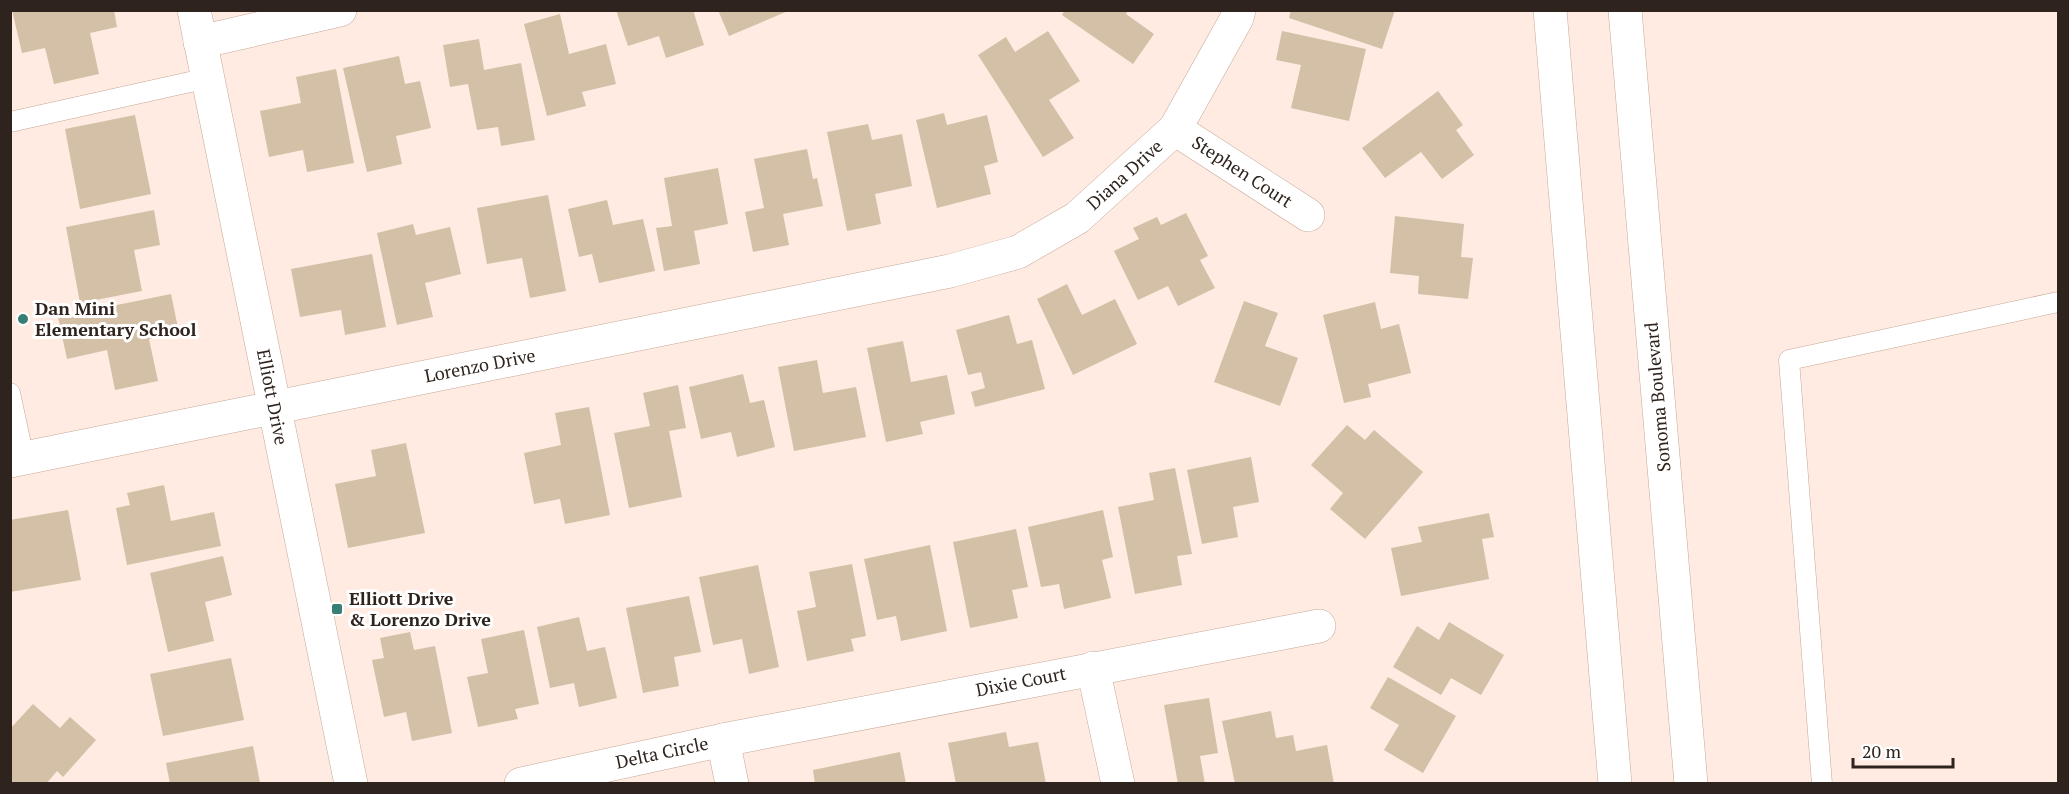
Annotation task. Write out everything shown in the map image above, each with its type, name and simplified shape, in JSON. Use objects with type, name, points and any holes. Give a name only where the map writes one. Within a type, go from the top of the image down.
[{"type":"main road","name":"Elliott Drive","points":[[194,10],[351,783]]},
{"type":"main road","points":[[200,42],[340,10]]},
{"type":"main road","name":"Diana Drive","points":[[950,271],[1018,252],[1077,218],[1175,129],[1237,18],[1239,10]]},
{"type":"main road","points":[[1550,10],[1615,783]]},
{"type":"main road","name":"Sonoma Boulevard","points":[[1625,10],[1691,783]]},
{"type":"main road","name":"Stephen Court","points":[[1175,129],[1308,215]]},
{"type":"main road","name":"Lorenzo Drive","points":[[17,459],[950,271]]},
{"type":"main road","name":"Dixie Court","points":[[723,740],[1319,626]]},
{"type":"main road","points":[[1094,668],[1118,783]]},
{"type":"main road","name":"Delta Circle","points":[[521,783],[723,740],[732,783]]},
{"type":"lane","points":[[10,122],[208,78]]},
{"type":"lane","points":[[1822,783],[1789,360],[2058,302]]},
{"type":"lane","points":[[10,393],[17,459]]},
{"type":"building","points":[[12,10],[114,10],[117,27],[90,33],[99,74],[54,84],[45,48],[22,53]]},
{"type":"building","points":[[616,10],[693,10],[704,45],[666,58],[659,36],[628,46]]},
{"type":"building","points":[[718,10],[788,10],[788,11],[729,36]]},
{"type":"building","points":[[1065,10],[1128,10],[1126,14],[1154,34],[1133,64],[1062,15]]},
{"type":"building","points":[[1291,10],[1395,10],[1382,49],[1289,18]]},
{"type":"building","points":[[560,14],[569,54],[606,44],[616,84],[582,92],[586,106],[547,116],[524,24]]},
{"type":"building","points":[[1048,31],[1080,81],[1049,100],[1074,138],[1043,157],[978,55],[1006,37],[1015,52]]},
{"type":"building","points":[[1282,31],[1366,49],[1349,121],[1291,108],[1301,65],[1276,60]]},
{"type":"building","points":[[479,39],[484,70],[521,63],[535,140],[501,146],[498,127],[477,130],[468,84],[450,87],[443,45]]},
{"type":"building","points":[[399,56],[405,84],[420,81],[431,128],[396,136],[402,164],[367,172],[343,68]]},
{"type":"building","points":[[336,69],[354,163],[307,172],[303,150],[269,157],[260,111],[301,103],[296,77]]},
{"type":"building","points":[[1438,91],[1463,125],[1456,130],[1474,155],[1442,179],[1421,152],[1385,178],[1362,148]]},
{"type":"building","points":[[944,113],[947,125],[987,115],[998,162],[984,166],[991,194],[937,208],[916,120]]},
{"type":"building","points":[[135,115],[151,194],[80,209],[65,129]]},
{"type":"building","points":[[868,124],[872,140],[902,134],[912,186],[875,194],[881,224],[847,231],[827,132]]},
{"type":"building","points":[[807,149],[813,179],[817,178],[823,206],[783,214],[789,245],[753,252],[745,212],[764,208],[754,159]]},
{"type":"building","points":[[718,168],[728,224],[694,231],[700,264],[664,271],[656,228],[672,226],[664,178]]},
{"type":"building","points":[[548,195],[566,291],[530,298],[522,258],[487,264],[477,208]]},
{"type":"building","points":[[607,200],[613,225],[643,219],[655,271],[599,283],[592,254],[579,257],[568,209]]},
{"type":"building","points":[[154,210],[160,245],[134,250],[142,291],[80,303],[66,227]]},
{"type":"building","points":[[1186,213],[1208,256],[1200,260],[1215,288],[1178,306],[1168,286],[1138,300],[1114,251],[1139,239],[1133,228],[1157,217],[1161,225]]},
{"type":"building","points":[[1395,216],[1464,224],[1461,257],[1473,258],[1468,299],[1418,294],[1419,276],[1390,273]]},
{"type":"building","points":[[413,224],[416,235],[450,227],[461,274],[425,283],[433,317],[397,325],[377,233]]},
{"type":"building","points":[[372,254],[386,327],[345,335],[341,310],[300,317],[291,269]]},
{"type":"building","points":[[1067,284],[1082,315],[1115,299],[1137,344],[1073,375],[1037,299]]},
{"type":"building","points":[[171,294],[179,333],[149,339],[158,381],[115,390],[107,350],[67,359],[58,317]]},
{"type":"building","points":[[1244,301],[1278,313],[1265,346],[1298,358],[1280,406],[1214,382]]},
{"type":"building","points":[[1375,302],[1381,329],[1399,324],[1411,373],[1368,384],[1371,397],[1344,403],[1323,315]]},
{"type":"building","points":[[1009,315],[1017,344],[1032,340],[1045,389],[975,407],[971,392],[985,388],[981,372],[968,375],[956,330]]},
{"type":"building","points":[[903,341],[911,382],[947,375],[955,414],[920,422],[923,434],[886,442],[867,348]]},
{"type":"building","points":[[817,360],[823,393],[856,387],[866,437],[794,451],[778,367]]},
{"type":"building","points":[[743,374],[750,403],[764,400],[775,447],[737,457],[731,432],[701,439],[689,387]]},
{"type":"building","points":[[678,385],[686,428],[669,431],[682,497],[629,508],[614,433],[650,426],[643,393]]},
{"type":"building","points":[[589,407],[610,515],[565,524],[560,499],[534,504],[524,453],[561,445],[555,413]]},
{"type":"building","points":[[1347,425],[1365,440],[1374,430],[1423,472],[1365,539],[1330,509],[1343,493],[1311,465]]},
{"type":"building","points":[[406,443],[425,533],[348,548],[335,484],[376,476],[371,450]]},
{"type":"building","points":[[1251,457],[1259,502],[1233,507],[1238,537],[1202,544],[1187,470]]},
{"type":"building","points":[[1175,468],[1192,554],[1177,556],[1182,585],[1135,594],[1118,507],[1154,500],[1149,473]]},
{"type":"building","points":[[164,485],[171,521],[214,512],[221,546],[127,565],[116,508],[130,505],[127,493]]},
{"type":"building","points":[[68,510],[81,580],[10,592],[10,520]]},
{"type":"building","points":[[1103,510],[1113,557],[1102,560],[1111,598],[1064,609],[1059,584],[1041,587],[1028,527]]},
{"type":"building","points":[[1489,513],[1494,537],[1482,539],[1489,579],[1401,596],[1391,548],[1422,542],[1418,527]]},
{"type":"building","points":[[1016,529],[1028,587],[1012,590],[1018,618],[970,628],[953,542]]},
{"type":"building","points":[[930,545],[947,631],[901,641],[896,616],[877,620],[864,559]]},
{"type":"building","points":[[223,556],[232,595],[205,602],[214,641],[168,652],[150,573]]},
{"type":"building","points":[[852,564],[866,636],[851,639],[854,651],[807,661],[797,611],[816,607],[809,572]]},
{"type":"building","points":[[758,565],[779,667],[749,674],[742,639],[713,645],[699,577]]},
{"type":"building","points":[[689,596],[701,652],[674,657],[679,686],[643,693],[626,608]]},
{"type":"building","points":[[579,617],[587,651],[605,647],[617,698],[579,707],[574,683],[550,688],[537,627]]},
{"type":"building","points":[[1449,622],[1504,655],[1481,695],[1451,678],[1441,695],[1393,667],[1417,626],[1439,640]]},
{"type":"building","points":[[524,630],[539,704],[515,709],[518,719],[478,727],[467,677],[488,673],[481,639]]},
{"type":"building","points":[[410,632],[414,650],[435,646],[452,733],[412,741],[406,712],[384,717],[372,660],[384,658],[380,638]]},
{"type":"building","points":[[231,658],[244,720],[163,736],[150,674]]},
{"type":"building","points":[[1388,677],[1456,716],[1423,773],[1384,750],[1399,725],[1370,708]]},
{"type":"building","points":[[1209,698],[1218,753],[1200,756],[1205,784],[1178,784],[1164,705]]},
{"type":"building","points":[[33,704],[60,728],[70,717],[96,740],[63,777],[57,771],[46,784],[10,784],[10,729]]},
{"type":"building","points":[[1271,711],[1276,738],[1293,735],[1296,751],[1327,745],[1334,784],[1235,784],[1222,721]]},
{"type":"building","points":[[1006,732],[1009,747],[1038,742],[1046,784],[956,784],[948,743]]},
{"type":"building","points":[[253,746],[260,783],[170,784],[166,763]]},
{"type":"building","points":[[900,752],[906,784],[815,784],[813,770]]},
{"type":"place","name":"Dan Mini Elementary School","points":[[23,319]]},
{"type":"place","name":"Elliott Drive & Lorenzo Drive","points":[[337,609]]}]
